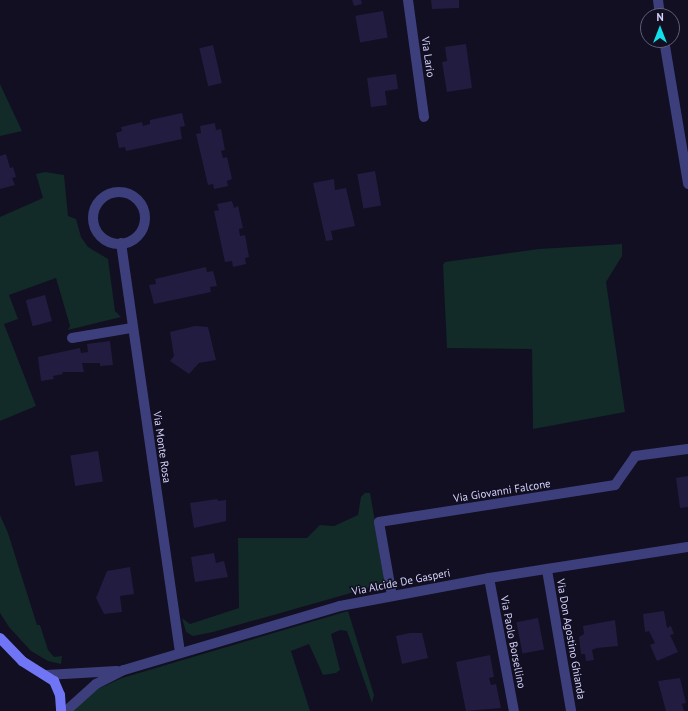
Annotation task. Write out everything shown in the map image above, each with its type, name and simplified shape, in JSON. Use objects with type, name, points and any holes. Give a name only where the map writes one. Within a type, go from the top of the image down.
[{"type":"main road","points":[[2,638],[22,661],[46,675],[58,688],[61,711]]},
{"type":"street","name":"Via Lario","points":[[408,0],[424,117]]},
{"type":"street","points":[[665,48],[688,184]]},
{"type":"street","points":[[112,192],[121,192],[136,198],[144,213],[145,221],[139,233],[130,241],[121,243],[105,239],[94,226],[94,209],[102,199],[112,192]]},
{"type":"street","name":"Via Monte Rosa","points":[[121,243],[132,328],[180,653]]},
{"type":"street","points":[[72,338],[132,328]]},
{"type":"street","name":"Via Giovanni Falcone","points":[[392,596],[379,522],[615,485],[635,456],[688,449]]},
{"type":"street","name":"Via Alcide De Gasperi","points":[[66,711],[96,684],[124,670],[340,606],[489,578],[688,547]]},
{"type":"street","name":"Via Don Agostino Ghianda","points":[[547,570],[571,711]]},
{"type":"street","name":"Via Paolo Borsellino","points":[[489,578],[514,711]]},
{"type":"street","name":"Via Alcide De Gasperi","points":[[46,675],[124,670]]},
{"type":"green space","points":[[0,84],[22,131],[0,136]]},
{"type":"green space","points":[[45,172],[64,175],[68,216],[76,219],[81,237],[88,247],[108,259],[115,311],[121,317],[68,330],[70,326],[56,278],[9,295],[18,319],[4,324],[36,406],[0,421],[0,217],[43,198],[36,174]]},
{"type":"green space","points":[[622,244],[622,256],[606,282],[625,412],[533,429],[532,349],[447,348],[443,265],[445,262],[539,249]]},
{"type":"green space","points":[[365,493],[370,493],[386,583],[213,632],[193,636],[186,632],[182,618],[190,624],[239,608],[238,538],[307,538],[320,525],[334,526],[358,515],[361,497]]},
{"type":"green space","points":[[0,515],[8,533],[37,625],[40,625],[48,650],[54,657],[62,656],[61,664],[48,661],[31,651],[9,627],[0,613]]},
{"type":"green space","points":[[348,611],[374,695],[372,703],[347,631],[340,630],[331,634],[340,670],[336,673],[323,675],[309,644],[291,651],[310,711],[73,711],[91,692],[122,678]]},
{"type":"building","points":[[352,0],[361,0],[362,4],[354,6]]},
{"type":"building","points":[[431,0],[459,0],[459,8],[432,9]]},
{"type":"building","points":[[383,11],[388,38],[360,42],[355,16]]},
{"type":"building","points":[[466,44],[472,88],[447,92],[442,62],[447,61],[445,47]]},
{"type":"building","points":[[213,45],[222,83],[208,86],[199,48]]},
{"type":"building","points":[[396,74],[398,89],[385,91],[387,105],[371,107],[367,78]]},
{"type":"building","points":[[182,113],[185,126],[180,127],[182,139],[126,151],[125,147],[119,148],[116,133],[122,131],[121,127],[142,122],[143,126],[150,124],[150,120]]},
{"type":"building","points":[[215,123],[216,130],[221,129],[225,150],[221,151],[223,158],[227,157],[232,179],[227,181],[228,186],[214,189],[213,184],[208,185],[196,134],[201,133],[200,126]]},
{"type":"building","points":[[6,154],[10,168],[13,167],[16,177],[12,178],[15,185],[0,189],[0,156]]},
{"type":"building","points":[[375,171],[381,205],[363,209],[357,174]]},
{"type":"building","points":[[334,179],[335,190],[346,188],[355,226],[331,231],[333,240],[326,241],[313,183]]},
{"type":"building","points":[[232,201],[234,208],[238,206],[243,228],[239,229],[240,236],[245,235],[249,257],[245,258],[246,264],[233,267],[232,261],[225,262],[214,211],[219,210],[217,204]]},
{"type":"building","points":[[206,267],[207,272],[213,271],[217,286],[210,287],[211,292],[154,304],[149,285],[156,284],[155,279]]},
{"type":"building","points":[[45,295],[52,321],[33,326],[26,300]]},
{"type":"building","points":[[195,326],[208,327],[216,360],[199,363],[189,374],[170,361],[174,356],[170,332]]},
{"type":"building","points":[[110,341],[113,365],[100,366],[100,363],[82,363],[84,372],[62,372],[63,374],[53,376],[54,379],[41,381],[38,357],[80,348],[81,353],[88,352],[87,344]]},
{"type":"building","points":[[98,451],[103,482],[75,486],[70,455]]},
{"type":"building","points":[[688,476],[688,507],[680,508],[676,478]]},
{"type":"building","points":[[217,499],[218,501],[226,500],[226,521],[194,528],[190,503]]},
{"type":"building","points":[[214,553],[216,563],[224,561],[228,577],[195,582],[191,557]]},
{"type":"building","points":[[130,567],[134,594],[120,596],[122,612],[104,614],[96,598],[107,571]]},
{"type":"building","points":[[664,611],[667,628],[671,626],[674,634],[670,635],[678,652],[657,661],[650,645],[655,643],[649,631],[645,632],[643,614]]},
{"type":"building","points":[[538,618],[544,649],[523,654],[516,622]]},
{"type":"building","points":[[615,620],[618,646],[597,648],[592,650],[594,660],[586,661],[585,654],[581,654],[579,637],[584,634],[583,626]]},
{"type":"building","points":[[410,633],[422,633],[428,658],[402,664],[396,636]]},
{"type":"building","points":[[490,655],[494,677],[489,678],[491,685],[496,684],[501,708],[466,711],[456,662]]},
{"type":"building","points":[[680,678],[686,703],[682,704],[684,711],[666,711],[658,681]]}]
